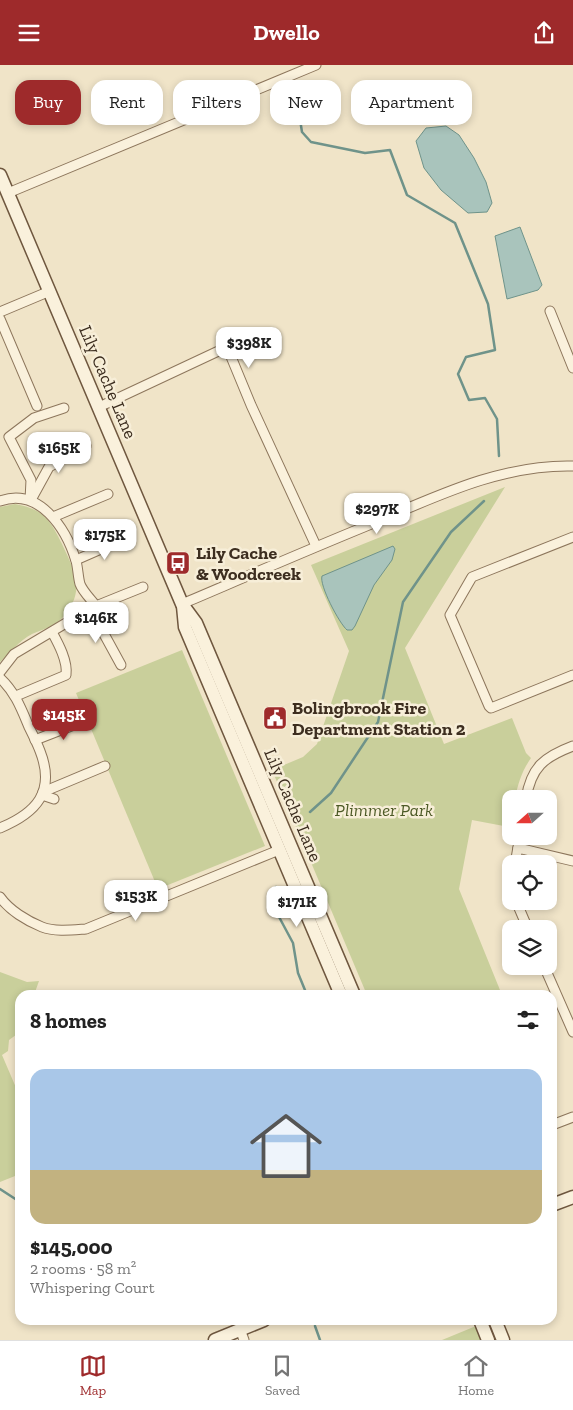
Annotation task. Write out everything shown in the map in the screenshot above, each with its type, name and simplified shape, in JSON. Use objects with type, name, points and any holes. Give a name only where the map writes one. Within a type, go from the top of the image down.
[{"type":"street","points":[[8,193],[316,65]]},
{"type":"street","name":"Lily Cache Lane","points":[[0,175],[182,604],[185,627],[352,990]]},
{"type":"street","points":[[0,312],[50,291]]},
{"type":"street","points":[[550,311],[573,368]]},
{"type":"street","points":[[0,319],[37,406]]},
{"type":"street","points":[[99,407],[227,347],[251,405],[316,546]]},
{"type":"street","points":[[30,500],[31,480],[9,437],[34,419],[64,408]]},
{"type":"street","points":[[30,500],[49,467],[86,446]]},
{"type":"street","points":[[182,604],[316,546],[462,487],[495,476],[538,467],[553,465],[573,466]]},
{"type":"street","points":[[53,517],[108,494]]},
{"type":"street","points":[[0,501],[9,498],[30,500],[40,505],[53,517],[76,560],[81,585],[121,665]]},
{"type":"street","points":[[573,537],[472,577],[450,615],[491,708],[573,675]]},
{"type":"street","points":[[76,560],[124,539]]},
{"type":"street","points":[[0,671],[14,654],[52,631],[94,609],[143,587]]},
{"type":"street","points":[[16,696],[66,675],[62,655],[52,631]]},
{"type":"street","points":[[0,678],[16,696],[35,740],[44,765],[46,779],[35,807],[18,821],[0,828]]},
{"type":"street","points":[[35,740],[84,721]]},
{"type":"street","points":[[527,790],[539,765],[557,752],[573,746]]},
{"type":"street","points":[[42,793],[105,767]]},
{"type":"street","points":[[42,793],[54,799]]},
{"type":"street","points":[[517,855],[518,845]]},
{"type":"street","points":[[0,897],[16,913],[43,927],[69,931],[86,929],[285,847]]},
{"type":"street","name":"Lily Cache Lane","points":[[285,847],[339,990]]},
{"type":"street","points":[[518,848],[573,861]]},
{"type":"street","points":[[548,975],[555,990]]},
{"type":"street","points":[[557,996],[573,1032]]},
{"type":"street","points":[[557,1123],[573,1117]]},
{"type":"street","points":[[557,1203],[573,1197]]},
{"type":"street","points":[[215,1340],[242,1335],[257,1325]]},
{"type":"street","points":[[482,1325],[488,1340]]},
{"type":"street","points":[[497,1325],[504,1340]]},
{"type":"green space","name":"Plimmer Park","points":[[505,487],[405,648],[444,744],[512,718],[526,753],[531,758],[521,777],[517,790],[502,790],[502,826],[472,820],[459,889],[500,990],[365,990],[272,770],[303,757],[317,744],[349,651],[311,565]]},
{"type":"green space","points":[[15,504],[39,512],[58,535],[75,575],[76,593],[68,612],[63,617],[53,625],[27,637],[0,662],[0,507]]},
{"type":"green space","points":[[182,650],[265,846],[158,889],[76,693]]},
{"type":"green space","points":[[0,972],[27,982],[39,981],[36,990],[15,990],[15,1036],[9,1040],[8,1051],[2,1055],[15,1085],[15,1176],[0,1182]]},
{"type":"green space","points":[[476,1326],[482,1340],[442,1340]]},
{"type":"water","points":[[446,126],[459,135],[474,158],[486,182],[492,203],[487,212],[468,213],[441,190],[424,168],[416,141],[426,128]]},
{"type":"water","points":[[520,227],[542,285],[538,290],[507,299],[495,236]]},
{"type":"water","points":[[393,546],[395,549],[392,560],[374,585],[355,626],[352,630],[347,630],[330,604],[322,576]]},
{"type":"waterway","points":[[301,125],[302,132],[311,142],[365,153],[390,150],[407,195],[455,223],[488,304],[495,350],[466,357],[458,374],[469,400],[485,398],[497,419],[499,456]]},
{"type":"waterway","points":[[310,812],[331,793],[378,722],[403,602],[451,532],[484,501]]},
{"type":"waterway","points":[[276,887],[271,902],[293,943],[298,973],[305,990]]},
{"type":"waterway","points":[[0,1189],[15,1199]]},
{"type":"waterway","points":[[315,1326],[320,1340]]},
{"type":"place","name":"Lily Cache & Woodcreek","points":[[178,563]]},
{"type":"place","name":"Bolingbrook Fire Department Station 2","points":[[275,718]]}]
